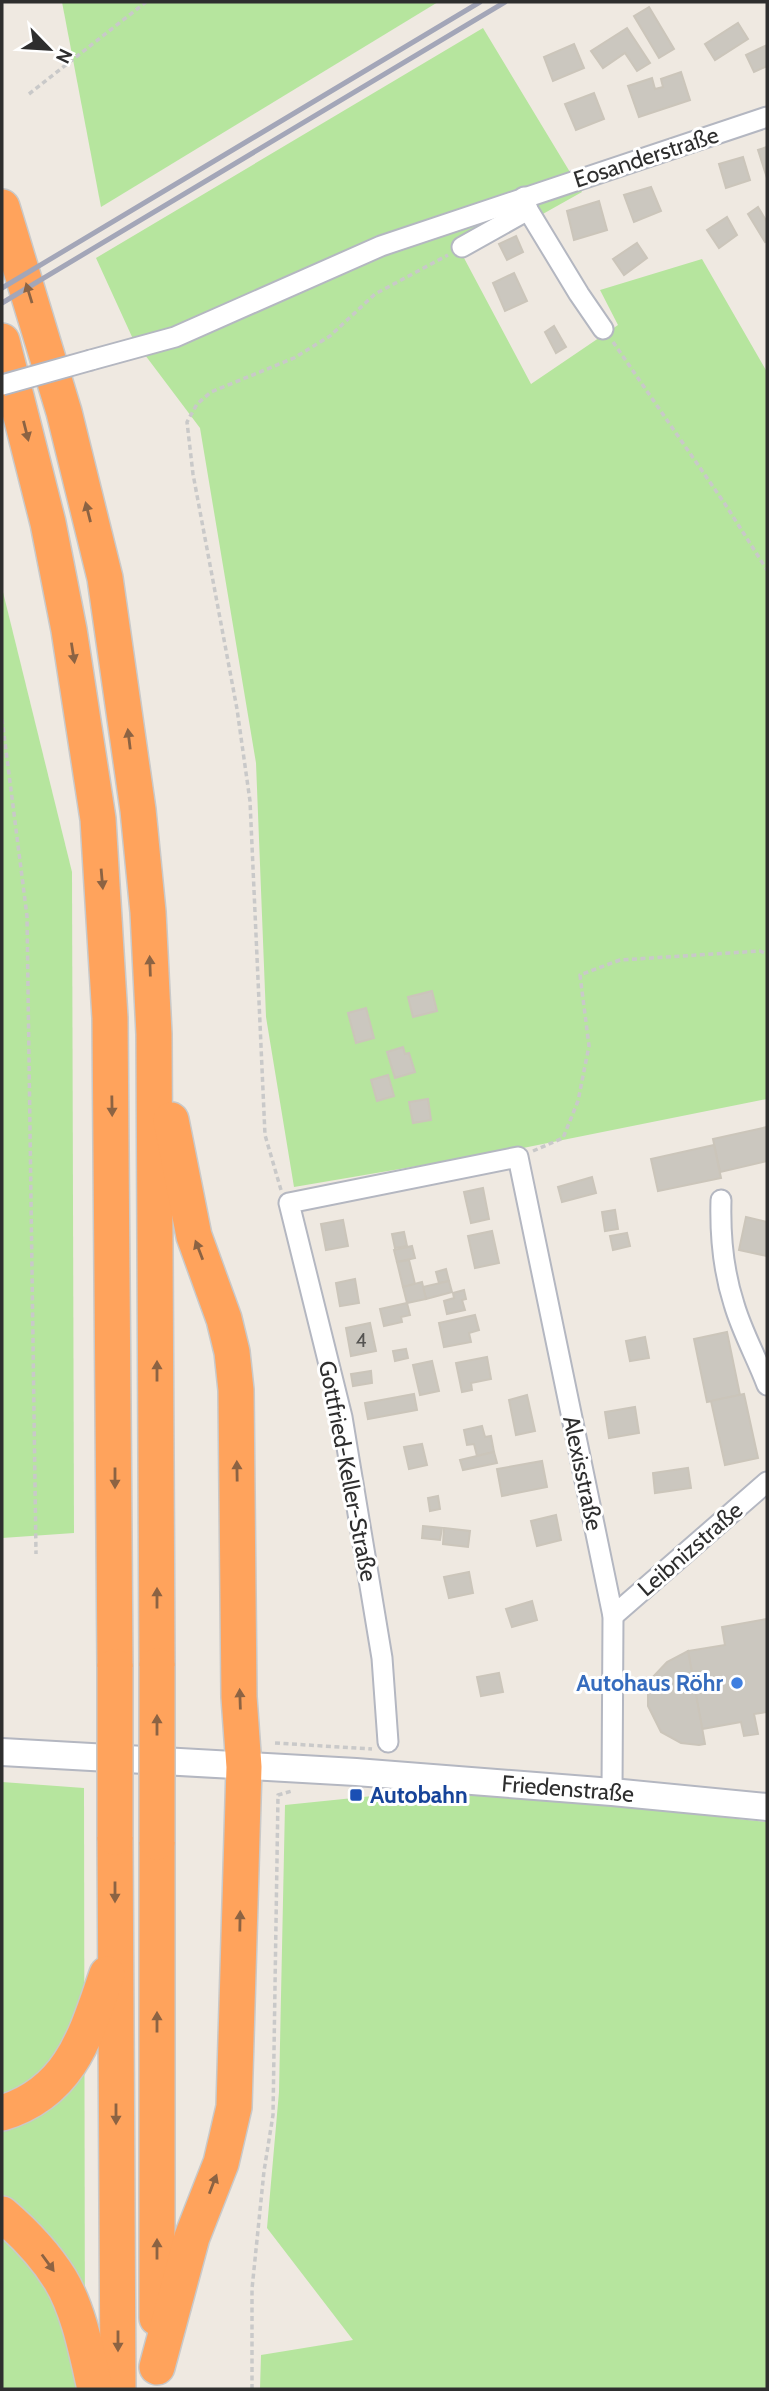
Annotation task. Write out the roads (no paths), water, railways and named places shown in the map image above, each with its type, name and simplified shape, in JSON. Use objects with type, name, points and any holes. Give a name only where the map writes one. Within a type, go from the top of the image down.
[{"type":"highway","points":[[2,207],[64,412],[105,578],[138,810],[148,912],[153,1034],[157,1666],[157,2378]]},
{"type":"highway","points":[[2,341],[48,523],[69,630],[85,723],[99,833],[105,914],[111,1057],[118,2389]]},
{"type":"highway","points":[[153,1034],[194,1237],[224,1319],[232,1352],[236,1390],[239,1697],[244,1767],[234,2107],[221,2163],[192,2237],[157,2378]]},
{"type":"highway","points":[[2,2113],[41,2094],[73,2062],[85,2040],[115,1947]]},
{"type":"highway","points":[[2,2214],[42,2255],[61,2281],[81,2330],[95,2389]]},
{"type":"main road","name":"Friedenstraße","points":[[9,1753],[356,1772],[767,1807]]},
{"type":"street","name":"Eosanderstraße","points":[[526,204],[767,117]]},
{"type":"street","points":[[462,247],[526,204]]},
{"type":"street","points":[[526,204],[603,329]]},
{"type":"street","points":[[2,386],[175,337],[381,246],[526,204]]},
{"type":"street","name":"Alexisstraße","points":[[289,1203],[518,1157],[613,1616],[612,1792]]},
{"type":"street","points":[[721,1200],[720,1231],[733,1302],[767,1385]]},
{"type":"street","name":"Gottfried-Keller-Straße","points":[[289,1203],[342,1417],[382,1658],[388,1742]]},
{"type":"street","name":"Leibnizstraße","points":[[613,1616],[767,1482]]},
{"type":"railway","points":[[2,288],[480,2]]},
{"type":"railway","points":[[2,303],[505,2]]},
{"type":"place","name":"Autohaus Röhr","points":[[737,1683]]},
{"type":"place","name":"Autobahn","points":[[356,1795]]}]
